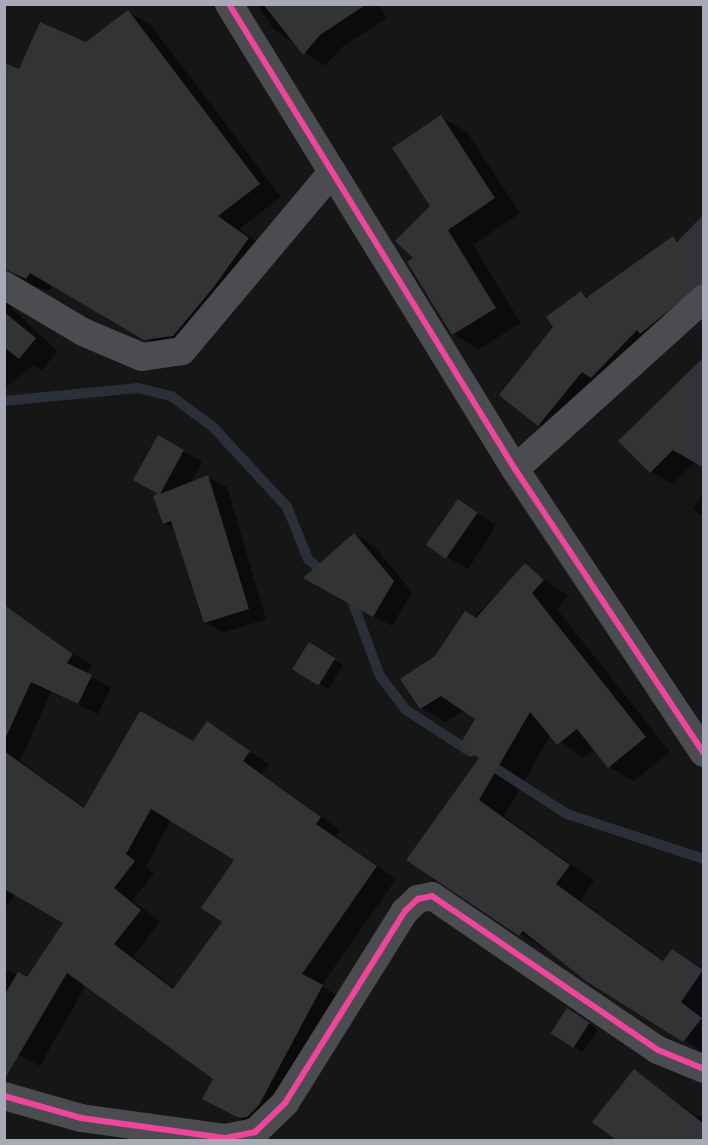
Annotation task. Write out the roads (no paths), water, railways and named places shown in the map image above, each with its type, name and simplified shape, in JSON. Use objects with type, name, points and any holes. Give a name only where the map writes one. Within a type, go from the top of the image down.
[{"type":"street","points":[[229,4],[515,468],[704,753]]},
{"type":"street","points":[[4,285],[83,332],[142,357],[182,351],[332,172]]},
{"type":"street","points":[[515,468],[704,298]]},
{"type":"street","points":[[4,1096],[92,1119],[225,1138],[255,1132],[285,1103],[405,912],[418,899],[432,896],[658,1050],[704,1069]]},
{"type":"waterway","points":[[4,401],[138,388],[171,396],[213,427],[287,507],[308,559],[327,575]]},
{"type":"waterway","points":[[350,595],[380,676],[406,710],[471,752]]},
{"type":"waterway","points":[[486,762],[567,814],[704,859]]}]
